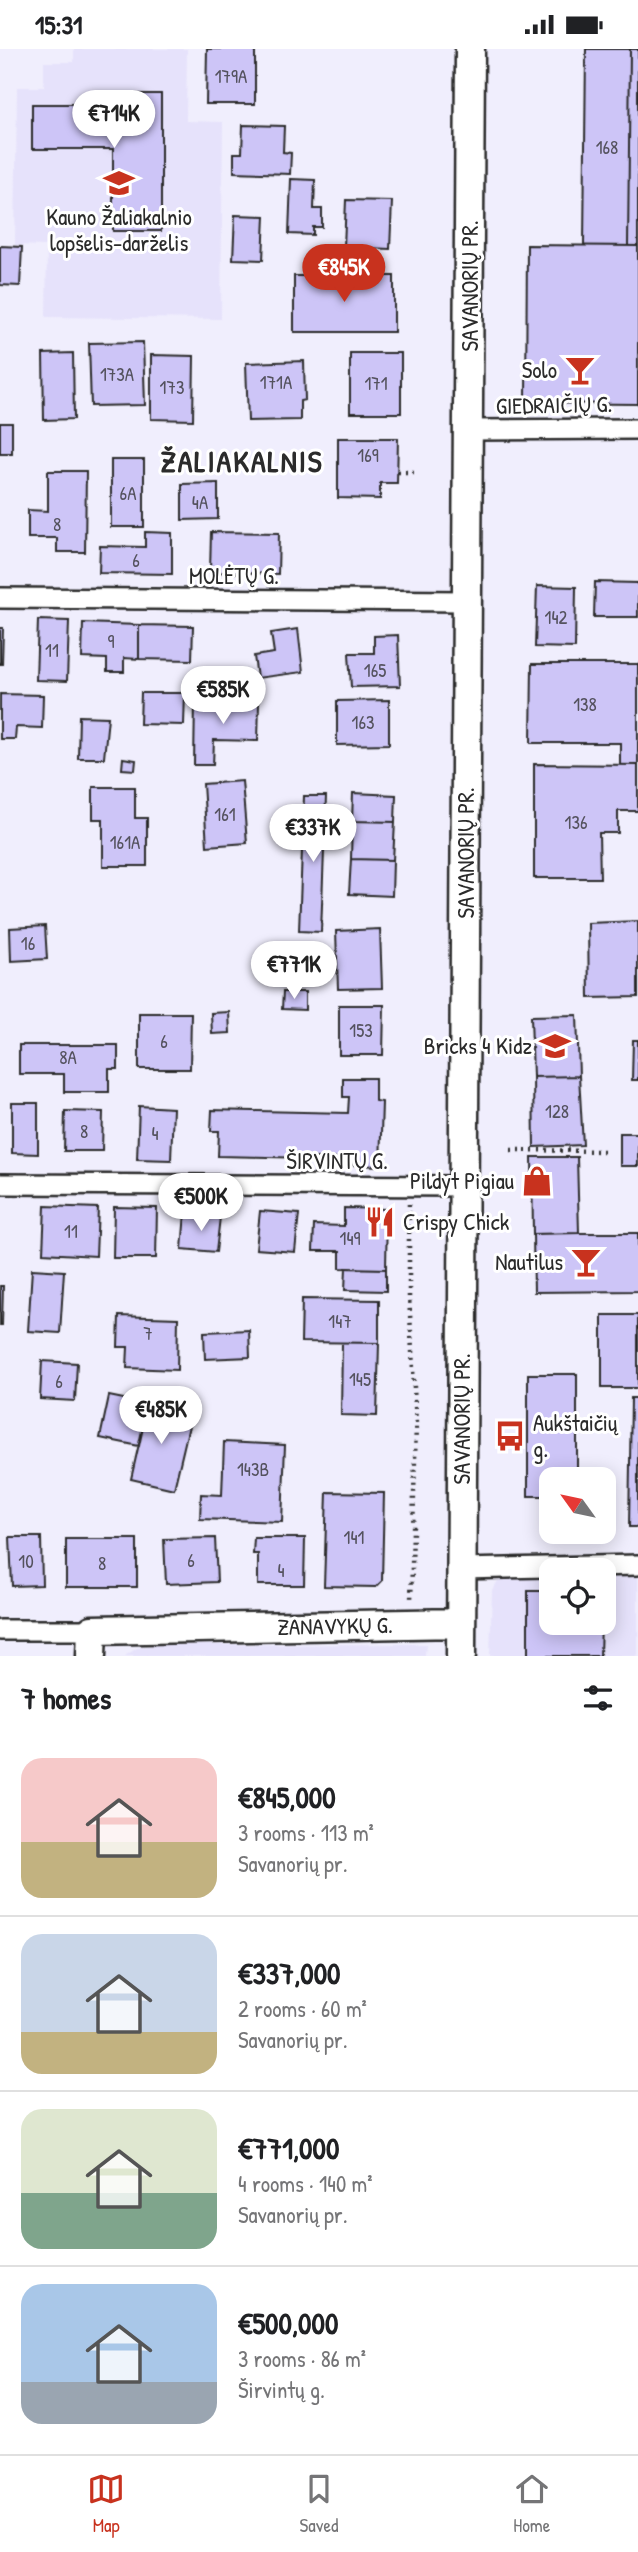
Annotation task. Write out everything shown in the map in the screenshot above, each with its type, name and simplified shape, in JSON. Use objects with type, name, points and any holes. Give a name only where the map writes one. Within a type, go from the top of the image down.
[{"type":"main road","name":"SAVANORIŲ PR.","points":[[461,1656],[470,430],[470,49]]},
{"type":"main road","name":"ZANAVYKŲ G.","points":[[92,1643],[461,1623]]},
{"type":"street","name":"GIEDRAIČIŲ G.","points":[[470,430],[638,429]]},
{"type":"street","name":"MOLĖTŲ G.","points":[[0,598],[468,601]]},
{"type":"street","name":"ŠIRVINTŲ G.","points":[[0,1184],[464,1187]]},
{"type":"street","points":[[461,1569],[638,1565]]},
{"type":"street","name":"ZANAVYKŲ G.","points":[[0,1630],[92,1643]]},
{"type":"path","points":[[398,472],[418,472]]},
{"type":"path","points":[[511,1150],[607,1151]]},
{"type":"path","points":[[409,1186],[410,1296],[416,1424],[411,1593]]},
{"type":"shaded area","name":"Kauno Žaliakalnio lopšelis-darželis","points":[[74,49],[187,49],[186,121],[223,122],[221,319],[46,317],[47,246],[15,245],[17,87],[44,87],[44,62],[74,62]]},
{"type":"shaded area","points":[[616,1575],[638,1575],[638,1656],[490,1656],[492,1590],[498,1581],[514,1576],[539,1576],[539,1635],[616,1635]]},
{"type":"shaded area","points":[[426,1644],[425,1656],[125,1656],[137,1648],[154,1645]]},
{"type":"building","points":[[207,49],[255,49],[255,104],[206,104]]},
{"type":"building","points":[[586,49],[630,49],[628,246],[584,246]]},
{"type":"building","points":[[630,49],[638,49],[638,246],[628,246]]},
{"type":"building","points":[[112,94],[161,94],[161,231],[113,231],[113,149],[32,149],[32,104],[100,104],[100,117],[112,117]]},
{"type":"building","points":[[243,125],[284,126],[283,152],[291,153],[290,174],[234,172],[234,153],[242,153]]},
{"type":"building","points":[[291,179],[315,180],[314,209],[322,209],[322,227],[313,227],[313,235],[289,234]]},
{"type":"building","points":[[346,200],[392,201],[390,249],[344,247]]},
{"type":"building","points":[[235,215],[265,216],[263,260],[233,259]]},
{"type":"building","points":[[527,245],[638,246],[638,404],[526,403]]},
{"type":"building","points":[[0,246],[22,247],[20,286],[0,285]]},
{"type":"building","points":[[294,276],[394,276],[394,332],[294,332]]},
{"type":"building","points":[[143,342],[145,405],[91,406],[89,343]]},
{"type":"building","points":[[73,353],[74,419],[44,420],[43,354]]},
{"type":"building","points":[[350,353],[401,353],[401,413],[350,413]]},
{"type":"building","points":[[151,355],[194,356],[193,420],[151,419]]},
{"type":"building","points":[[304,361],[305,400],[300,401],[300,420],[248,421],[246,363]]},
{"type":"building","points":[[0,423],[12,423],[12,453],[0,453]]},
{"type":"building","points":[[338,438],[398,438],[397,483],[380,483],[380,499],[338,498]]},
{"type":"building","points":[[111,460],[144,460],[144,527],[111,527]]},
{"type":"building","points":[[48,471],[86,471],[85,552],[57,552],[57,538],[28,538],[28,510],[48,511]]},
{"type":"building","points":[[218,483],[218,519],[182,520],[182,484]]},
{"type":"building","points":[[145,532],[172,533],[172,574],[99,573],[100,546],[145,547]]},
{"type":"building","points":[[211,532],[279,533],[278,574],[210,572]]},
{"type":"building","points":[[595,582],[638,583],[638,617],[594,617]]},
{"type":"building","points":[[537,586],[576,587],[575,648],[535,647]]},
{"type":"building","points":[[38,620],[69,621],[67,681],[36,680]]},
{"type":"building","points":[[83,623],[139,625],[139,659],[124,658],[124,672],[107,672],[107,659],[82,658]]},
{"type":"building","points":[[139,625],[193,626],[192,660],[139,659]]},
{"type":"building","points":[[0,628],[3,628],[2,664],[0,664]]},
{"type":"building","points":[[298,629],[303,672],[257,678],[254,656],[274,653],[271,633]]},
{"type":"building","points":[[398,635],[400,686],[351,687],[349,653],[374,653],[374,636]]},
{"type":"building","points":[[532,664],[638,664],[638,765],[620,765],[620,743],[531,743]]},
{"type":"building","points":[[141,693],[185,693],[184,725],[140,724]]},
{"type":"building","points":[[0,694],[43,695],[42,728],[16,727],[15,739],[0,739]]},
{"type":"building","points":[[389,700],[389,744],[337,745],[337,701]]},
{"type":"building","points":[[195,701],[259,702],[258,741],[214,740],[213,765],[194,765]]},
{"type":"building","points":[[79,716],[108,717],[104,758],[78,758]]},
{"type":"building","points":[[123,758],[136,760],[135,770],[122,769]]},
{"type":"building","points":[[534,764],[638,765],[638,811],[618,811],[618,833],[599,833],[600,878],[534,878]]},
{"type":"building","points":[[242,781],[247,843],[207,846],[203,784]]},
{"type":"building","points":[[93,787],[135,787],[135,818],[147,818],[147,866],[103,866],[103,819],[93,819]]},
{"type":"building","points":[[353,793],[396,795],[395,822],[352,821]]},
{"type":"building","points":[[304,796],[326,796],[321,932],[299,931]]},
{"type":"building","points":[[352,821],[395,822],[393,860],[351,859]]},
{"type":"building","points":[[351,859],[393,860],[392,896],[349,894]]},
{"type":"building","points":[[638,921],[638,997],[589,998],[588,923]]},
{"type":"building","points":[[45,926],[47,959],[11,961],[10,928]]},
{"type":"building","points":[[380,929],[382,988],[338,989],[336,931]]},
{"type":"building","points":[[283,992],[305,992],[305,1010],[282,1009]]},
{"type":"building","points":[[339,1005],[384,1005],[383,1055],[339,1055]]},
{"type":"building","points":[[229,1012],[230,1033],[212,1034],[211,1013]]},
{"type":"building","points":[[139,1013],[191,1013],[190,1069],[139,1069]]},
{"type":"building","name":"Bricks 4 Kidz","points":[[577,1015],[579,1076],[533,1077],[531,1016]]},
{"type":"building","points":[[633,1040],[638,1040],[638,1080],[632,1080]]},
{"type":"building","points":[[19,1045],[118,1045],[118,1069],[109,1069],[109,1092],[64,1092],[64,1074],[19,1074]]},
{"type":"building","points":[[579,1076],[583,1145],[534,1147],[533,1077]]},
{"type":"building","points":[[343,1078],[375,1078],[375,1101],[382,1102],[380,1166],[353,1165],[353,1159],[218,1156],[219,1131],[211,1131],[212,1110],[348,1113],[349,1097],[343,1097]]},
{"type":"building","points":[[12,1103],[38,1103],[38,1154],[12,1153]]},
{"type":"building","points":[[139,1106],[173,1108],[171,1160],[137,1159]]},
{"type":"building","points":[[65,1111],[103,1112],[102,1151],[64,1151]]},
{"type":"building","points":[[620,1133],[638,1133],[638,1166],[620,1166]]},
{"type":"building","points":[[532,1157],[577,1157],[579,1233],[533,1234]]},
{"type":"building","points":[[45,1206],[98,1208],[96,1256],[43,1253]]},
{"type":"building","points":[[114,1207],[157,1208],[156,1258],[113,1258]]},
{"type":"building","points":[[344,1208],[387,1209],[386,1269],[340,1268],[340,1251],[313,1251],[314,1225],[344,1226]]},
{"type":"building","points":[[260,1211],[299,1214],[295,1252],[256,1249]]},
{"type":"building","points":[[185,1213],[220,1217],[216,1252],[182,1249]]},
{"type":"building","name":"Nautilus","points":[[638,1233],[638,1291],[534,1292],[533,1234]]},
{"type":"building","points":[[346,1268],[386,1269],[386,1291],[345,1290]]},
{"type":"building","points":[[32,1269],[64,1271],[60,1333],[28,1331]]},
{"type":"building","points":[[0,1286],[3,1286],[2,1325],[0,1325]]},
{"type":"building","points":[[302,1299],[379,1300],[379,1343],[301,1342]]},
{"type":"building","points":[[602,1315],[638,1315],[638,1388],[602,1388]]},
{"type":"building","points":[[119,1316],[178,1318],[177,1370],[127,1368],[128,1347],[118,1347]]},
{"type":"building","points":[[249,1330],[250,1357],[205,1359],[204,1332]]},
{"type":"building","points":[[342,1343],[379,1343],[377,1416],[341,1415]]},
{"type":"building","points":[[42,1361],[77,1363],[75,1401],[40,1399]]},
{"type":"building","points":[[528,1374],[577,1374],[577,1467],[539,1467],[539,1496],[528,1496]]},
{"type":"building","points":[[109,1396],[148,1404],[139,1446],[100,1438]]},
{"type":"building","points":[[631,1398],[638,1398],[638,1527],[629,1527]]},
{"type":"building","points":[[148,1404],[192,1413],[174,1489],[131,1479]]},
{"type":"building","points":[[224,1442],[285,1445],[282,1522],[200,1519],[201,1494],[222,1495]]},
{"type":"building","points":[[327,1492],[384,1493],[382,1581],[376,1587],[324,1586]]},
{"type":"building","points":[[10,1537],[41,1537],[42,1585],[12,1586]]},
{"type":"building","points":[[215,1538],[217,1582],[166,1584],[164,1539]]},
{"type":"building","points":[[254,1538],[305,1538],[304,1585],[258,1585],[258,1554],[253,1554]]},
{"type":"building","points":[[66,1539],[137,1539],[137,1587],[66,1587]]},
{"type":"building","points":[[528,1591],[539,1591],[539,1635],[601,1635],[600,1656],[528,1656]]},
{"type":"place","name":"Kauno Žaliakalnio lopšelis-darželis","points":[[119,183]]},
{"type":"place","name":"Solo","points":[[580,370]]},
{"type":"place","name":"Bricks 4 Kidz","points":[[555,1046]]},
{"type":"place","name":"Pildyt Pigiau","points":[[537,1181]]},
{"type":"place","name":"Crispy Chick","points":[[380,1222]]},
{"type":"place","name":"Nautilus","points":[[586,1262]]},
{"type":"place","name":"Aukštaičių g.","points":[[510,1436]]},
{"type":"district","name":"ŽALIAKALNIS","points":[[242,462]]}]
